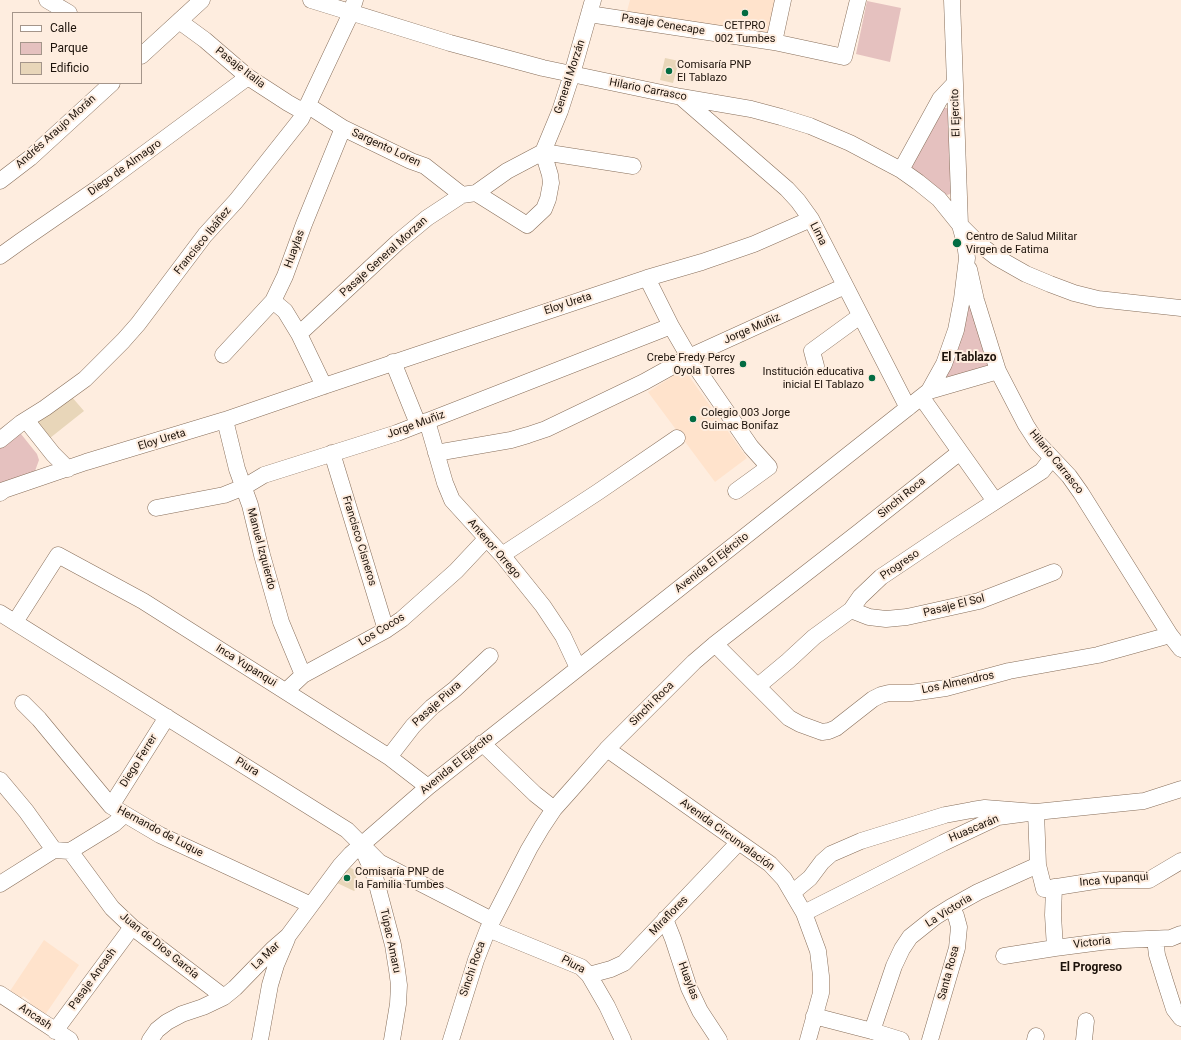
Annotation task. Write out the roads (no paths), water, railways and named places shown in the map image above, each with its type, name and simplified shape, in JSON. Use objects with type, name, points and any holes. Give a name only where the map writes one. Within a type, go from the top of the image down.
[{"type":"street","points":[[47,0],[67,12]]},
{"type":"street","points":[[142,54],[202,0]]},
{"type":"street","name":"Hilario Carrasco","points":[[311,0],[353,6],[450,43],[543,68],[681,97],[752,109],[810,126],[850,143],[901,170],[939,199],[960,225],[978,243],[1026,274],[1074,293],[1098,299],[1181,308]]},
{"type":"street","points":[[774,42],[783,0]]},
{"type":"street","name":"Pasaje Cenecape","points":[[591,7],[844,57],[858,0]]},
{"type":"street","name":"El Ejercito","points":[[952,0],[960,225]]},
{"type":"street","name":"Francisco Ibáñez","points":[[0,440],[85,379],[123,342],[205,235],[236,201],[301,120],[353,6]]},
{"type":"street","name":"General Morzán","points":[[543,152],[560,111],[591,7]]},
{"type":"street","name":"Pasaje Italia","points":[[179,21],[205,40],[248,77],[288,103],[306,108]]},
{"type":"street","name":"Diego de Almagro","points":[[0,256],[98,188],[248,77]]},
{"type":"street","points":[[901,170],[940,99],[955,83]]},
{"type":"street","name":"Andrés Araujo Morán","points":[[0,181],[30,158],[111,84]]},
{"type":"street","name":"Lima","points":[[681,97],[787,189],[798,201],[811,219],[908,408]]},
{"type":"street","name":"Sargento Loren","points":[[306,108],[343,128],[424,166],[469,194],[527,225],[544,209],[548,199],[551,183],[543,152]]},
{"type":"street","name":"Huaylas","points":[[222,355],[273,301],[285,276],[304,224],[343,128]]},
{"type":"street","points":[[543,152],[633,166]]},
{"type":"street","name":"Pasaje General Morzan","points":[[299,334],[398,242],[427,218],[507,171],[543,152]]},
{"type":"street","name":"Eloy Ureta","points":[[0,493],[4,490],[68,469],[225,420],[393,362],[647,278],[702,262],[754,244],[811,219]]},
{"type":"street","name":"Avenida El Ejército","points":[[361,845],[482,743],[925,395],[944,364],[956,330],[962,299],[967,258],[960,225]]},
{"type":"street","name":"Hilario Carrasco","points":[[967,258],[976,300],[998,371],[1026,425],[1037,442],[1068,476],[1081,493],[1170,635],[1181,649]]},
{"type":"street","points":[[647,278],[671,326],[711,391],[751,447],[769,466],[736,491]]},
{"type":"street","name":"Jorge Muñiz","points":[[436,453],[511,440],[546,429],[644,382],[689,357],[845,286]]},
{"type":"street","points":[[273,301],[285,311],[299,334],[324,386]]},
{"type":"street","points":[[816,366],[812,351],[860,316]]},
{"type":"street","name":"Jorge Muñiz","points":[[156,508],[224,495],[244,487],[264,475],[397,433],[671,326]]},
{"type":"street","name":"Antenor Orrego","points":[[393,362],[436,453],[452,500],[502,555],[543,606],[563,636],[578,668]]},
{"type":"street","points":[[995,501],[960,452],[925,395],[998,371]]},
{"type":"street","points":[[26,420],[53,454],[68,469]]},
{"type":"street","name":"Manuel Izquierdo","points":[[225,420],[237,469],[250,505],[281,622],[303,675]]},
{"type":"street","points":[[502,555],[677,438]]},
{"type":"street","name":"Sinchi Roca","points":[[451,1040],[476,960],[490,925],[529,849],[554,809],[607,749],[694,662],[960,452]]},
{"type":"street","name":"Francisco Cisneros","points":[[332,453],[386,630]]},
{"type":"street","name":"Progreso","points":[[758,686],[814,637],[834,624],[851,610],[860,597],[881,577],[1042,471],[1052,458]]},
{"type":"street","name":"Los Cocos","points":[[286,691],[303,675],[386,630],[402,619],[456,571],[486,539]]},
{"type":"street","name":"Inca Yupanqui","points":[[15,622],[58,555],[143,601],[389,757],[428,787]]},
{"type":"street","name":"Pasaje El Sol","points":[[851,610],[869,617],[886,619],[907,617],[979,602],[1054,572]]},
{"type":"street","name":"Piura","points":[[0,613],[347,830],[379,862],[490,925],[581,967],[589,974],[607,1006],[623,1040]]},
{"type":"street","name":"Los Almendros","points":[[715,644],[790,718],[800,724],[822,732],[836,728],[873,699],[881,695],[946,688],[1010,671],[1098,655],[1170,635]]},
{"type":"street","name":"Pasaje Piura","points":[[389,757],[413,726],[432,707],[455,689],[490,656]]},
{"type":"street","name":"Hernando de Luque","points":[[22,703],[39,719],[118,811],[160,835],[312,905]]},
{"type":"street","name":"Diego Ferrer","points":[[0,884],[62,850],[114,824],[118,811],[167,717]]},
{"type":"street","points":[[482,743],[535,794],[554,809]]},
{"type":"street","name":"Avenida Circunvalación","points":[[607,749],[770,864],[784,879],[804,913],[818,951],[821,976],[821,993],[808,1040]]},
{"type":"street","name":"Juan de Dios García","points":[[0,780],[112,908],[132,927],[224,997]]},
{"type":"street","name":"Huascarán","points":[[804,913],[998,817],[1144,801],[1181,789]]},
{"type":"street","points":[[793,893],[810,878],[822,862],[831,854],[861,841],[945,815],[972,810],[985,808],[1036,812],[1038,865],[1049,888],[1053,915],[1055,948]]},
{"type":"street","name":"Miraflores","points":[[589,974],[611,969],[624,962],[739,842]]},
{"type":"street","name":"La Mar","points":[[150,1040],[157,1030],[167,1022],[182,1014],[203,1007],[224,997],[236,988],[264,957],[288,936],[340,866],[350,854],[361,845]]},
{"type":"street","name":"Túpac Amaru","points":[[361,845],[375,877],[393,945],[397,970],[399,985],[398,1004],[391,1040]]},
{"type":"street","name":"Inca Yupanqui","points":[[1049,888],[1101,880],[1149,880],[1181,861]]},
{"type":"street","name":"La Victoria","points":[[872,1031],[894,966],[910,936],[935,917],[978,892],[1038,865]]},
{"type":"street","name":"Santa Rosa","points":[[930,1040],[957,948],[959,927],[952,907]]},
{"type":"street","name":"Huaylas","points":[[665,919],[689,988],[700,1011],[719,1040]]},
{"type":"street","name":"Pasaje Ancash","points":[[55,1031],[132,927]]},
{"type":"street","name":"Victoria","points":[[1004,956],[1124,940],[1171,938],[1181,934]]},
{"type":"street","points":[[260,1040],[270,986],[276,965],[288,936]]},
{"type":"street","points":[[1155,939],[1157,955],[1174,1009],[1181,1018]]},
{"type":"street","name":"Ancash","points":[[0,994],[70,1040]]},
{"type":"street","points":[[814,1016],[901,1040]]},
{"type":"street","points":[[1084,1040],[1086,1021]]},
{"type":"place","name":"CETPRO 002 Tumbes","points":[[745,13]]},
{"type":"place","name":"Comisaría PNP El Tablazo","points":[[669,71]]},
{"type":"place","name":"Centro de Salud Militar Virgen de Fatima","points":[[957,243]]},
{"type":"place","name":"Crebe Fredy Percy Oyola Torres","points":[[743,364]]},
{"type":"place","name":"Institución educativa inicial El Tablazo","points":[[872,378]]},
{"type":"place","name":"Colegio 003 Jorge Guimac Bonifaz","points":[[693,419]]},
{"type":"place","name":"Comisaría PNP de la Familia Tumbes","points":[[347,878]]},
{"type":"district","name":"El Tablazo","points":[[969,358]]},
{"type":"district","name":"El Progreso","points":[[1091,968]]}]
